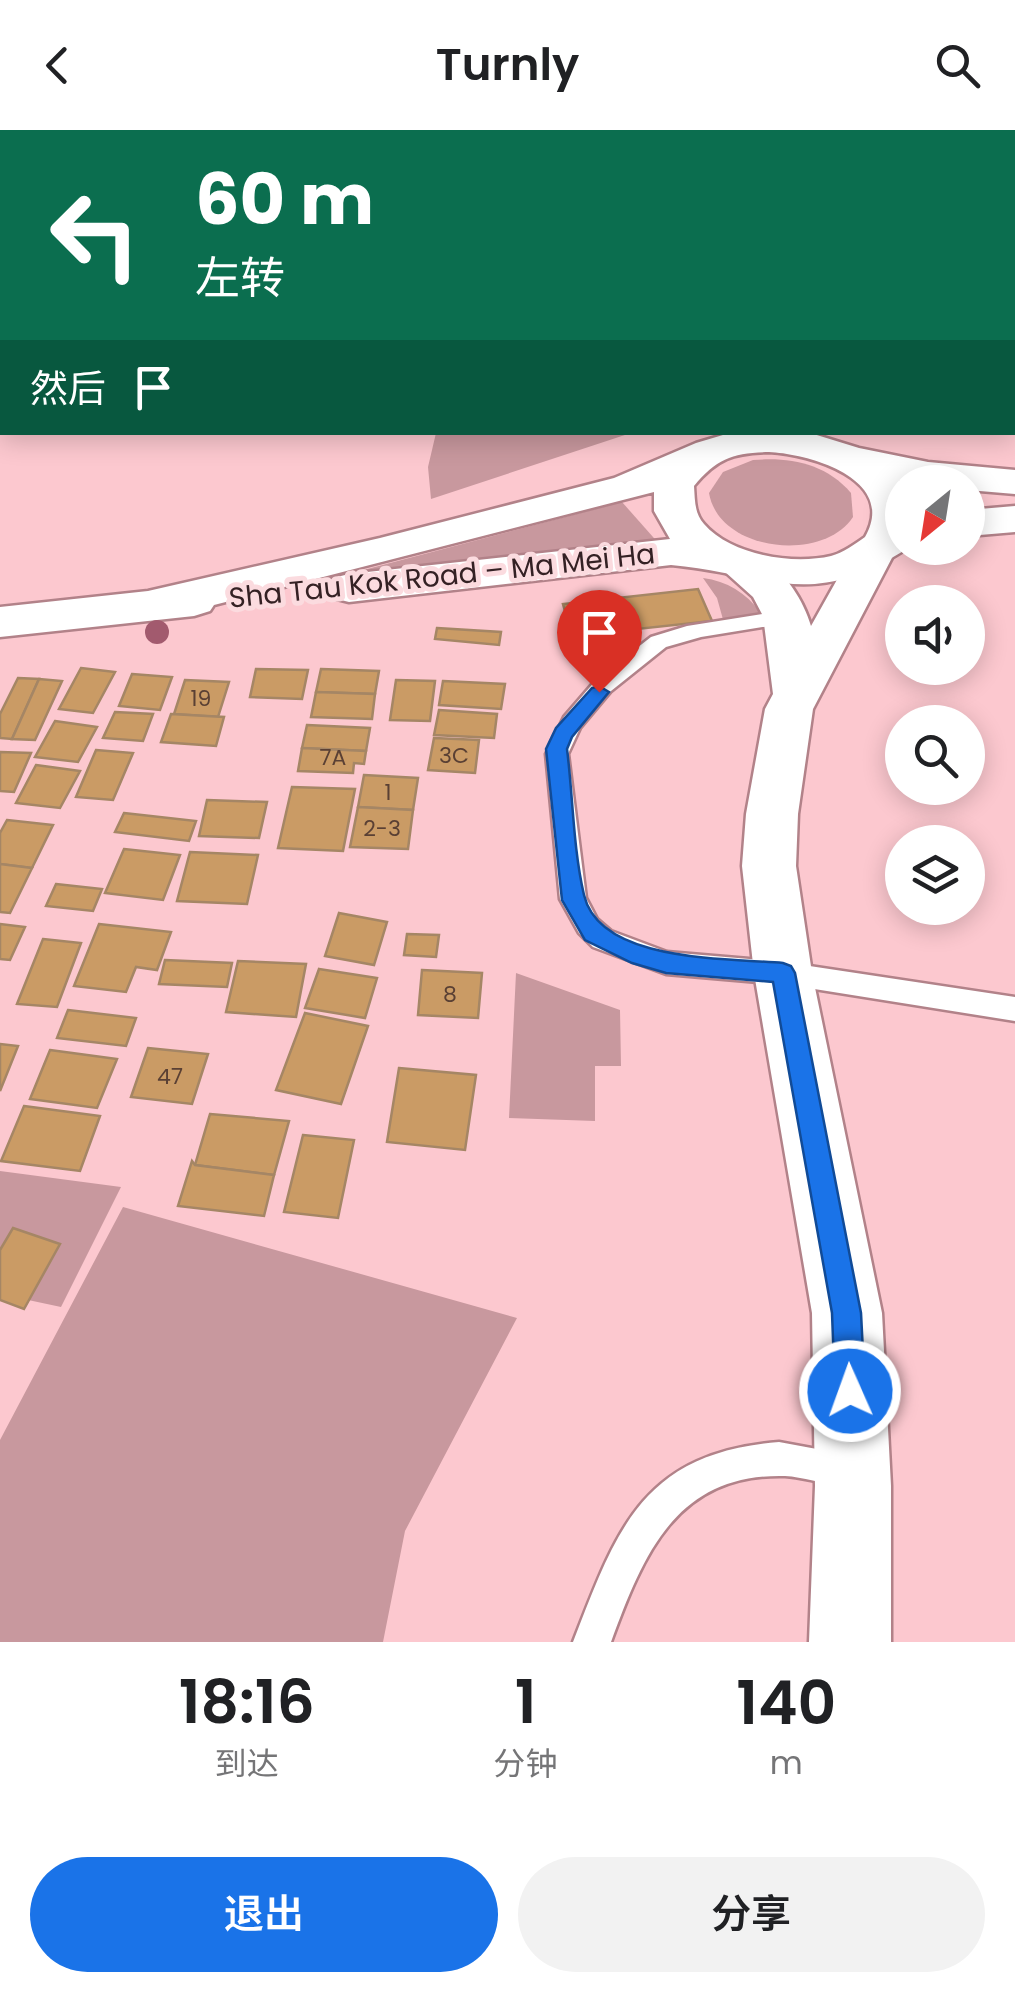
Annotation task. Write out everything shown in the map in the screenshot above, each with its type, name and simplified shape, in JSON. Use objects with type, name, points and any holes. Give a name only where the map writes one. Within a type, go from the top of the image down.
[{"type":"main road","name":"Sha Tau Kok Road – Ma Mei Ha","points":[[159,603],[457,534],[642,482],[720,447],[766,440],[815,446],[845,458],[928,474],[1015,482]]},
{"type":"main road","name":"Sha Tau Kok Road – Ma Mei Ha","points":[[696,458],[674,485],[673,507],[696,539],[730,559]]},
{"type":"main road","name":"Sha Tau Kok Road – Ma Mei Ha","points":[[845,458],[878,480],[885,491]]},
{"type":"main road","points":[[985,522],[1015,518]]},
{"type":"main road","name":"Sha Tau Kok Road – Ma Mei Ha","points":[[0,622],[159,603],[447,580],[672,552],[730,559],[780,572],[810,572],[851,564],[885,545]]},
{"type":"main road","points":[[850,1642],[852,1470],[847,1313],[783,973],[770,849],[785,726],[796,692],[885,545]]},
{"type":"main road","points":[[730,559],[773,590],[787,617],[796,692]]},
{"type":"lane","points":[[787,617],[670,637],[616,675],[581,710],[560,738],[556,754],[573,900],[594,933],[612,944],[666,963],[783,973],[1015,1009]]},
{"type":"lane","points":[[592,1642],[636,1534],[671,1495],[693,1478],[726,1465],[778,1459],[852,1470]]},
{"type":"shaded area","points":[[435,435],[625,435],[431,499],[428,467]]},
{"type":"shaded area","points":[[753,460],[793,461],[830,475],[851,493],[853,517],[839,532],[819,541],[797,545],[751,539],[717,513],[709,493],[723,472]]},
{"type":"shaded area","points":[[622,502],[661,546],[314,583]]},
{"type":"shaded area","points":[[703,578],[735,589],[760,612],[749,625],[724,623],[717,598]]},
{"type":"shaded area","points":[[516,973],[620,1010],[621,1066],[595,1066],[595,1121],[509,1118]]},
{"type":"shaded area","points":[[0,1171],[121,1187],[61,1307],[0,1294]]},
{"type":"shaded area","points":[[123,1207],[517,1318],[405,1531],[383,1642],[0,1642],[0,1440]]},
{"type":"building","points":[[698,589],[712,621],[572,636],[563,604]]},
{"type":"building","points":[[437,628],[501,632],[499,645],[435,639]]},
{"type":"building","points":[[81,668],[115,672],[93,713],[59,709]]},
{"type":"building","points":[[256,669],[308,670],[302,699],[250,697]]},
{"type":"building","points":[[321,669],[379,671],[375,694],[316,692]]},
{"type":"building","points":[[132,674],[172,677],[160,710],[119,706]]},
{"type":"building","points":[[18,678],[39,679],[12,739],[0,738],[0,714]]},
{"type":"building","points":[[39,679],[62,681],[35,740],[12,739]]},
{"type":"building","points":[[185,680],[229,682],[218,717],[174,714]]},
{"type":"building","points":[[396,680],[435,681],[430,721],[390,720]]},
{"type":"building","points":[[443,681],[505,684],[501,709],[439,705]]},
{"type":"building","points":[[316,692],[375,694],[372,719],[311,717]]},
{"type":"building","points":[[439,710],[497,714],[494,738],[434,735]]},
{"type":"building","points":[[115,712],[153,714],[143,741],[103,738]]},
{"type":"building","points":[[171,714],[224,717],[216,746],[161,742]]},
{"type":"building","points":[[55,721],[97,727],[78,762],[35,757]]},
{"type":"building","points":[[307,725],[370,728],[366,751],[302,748]]},
{"type":"building","points":[[434,738],[479,740],[475,773],[428,770]]},
{"type":"building","points":[[302,748],[366,751],[364,764],[354,763],[353,773],[298,771]]},
{"type":"building","points":[[96,750],[133,753],[113,800],[76,797]]},
{"type":"building","points":[[0,752],[31,753],[14,792],[0,791]]},
{"type":"building","points":[[36,765],[80,771],[60,808],[16,803]]},
{"type":"building","points":[[364,775],[418,778],[413,810],[358,807]]},
{"type":"building","points":[[292,787],[355,789],[343,851],[278,848]]},
{"type":"building","points":[[207,800],[267,802],[259,838],[199,836]]},
{"type":"building","points":[[358,807],[413,810],[408,849],[350,847]]},
{"type":"building","points":[[124,813],[196,821],[189,841],[115,832]]},
{"type":"building","points":[[7,820],[53,825],[32,868],[0,864],[0,833]]},
{"type":"building","points":[[124,849],[180,855],[163,900],[105,893]]},
{"type":"building","points":[[190,852],[258,855],[247,904],[177,901]]},
{"type":"building","points":[[0,864],[32,868],[10,913],[0,912]]},
{"type":"building","points":[[56,884],[102,889],[93,911],[46,906]]},
{"type":"building","points":[[339,913],[387,922],[374,965],[325,956]]},
{"type":"building","points":[[0,924],[25,927],[10,960],[0,959]]},
{"type":"building","points":[[99,924],[171,932],[157,970],[136,967],[126,992],[74,986]]},
{"type":"building","points":[[407,934],[439,935],[436,957],[404,955]]},
{"type":"building","points":[[43,939],[81,943],[57,1007],[17,1004]]},
{"type":"building","points":[[165,960],[232,963],[227,987],[159,984]]},
{"type":"building","points":[[238,961],[306,964],[296,1017],[226,1012]]},
{"type":"building","points":[[319,969],[377,978],[365,1018],[305,1008]]},
{"type":"building","points":[[422,970],[482,973],[478,1018],[418,1015]]},
{"type":"building","points":[[68,1010],[136,1018],[126,1046],[57,1038]]},
{"type":"building","points":[[305,1013],[368,1026],[341,1104],[276,1090]]},
{"type":"building","points":[[0,1044],[18,1046],[0,1091]]},
{"type":"building","points":[[148,1048],[208,1054],[192,1104],[131,1097]]},
{"type":"building","points":[[50,1050],[117,1059],[97,1108],[30,1099]]},
{"type":"building","points":[[399,1068],[476,1075],[465,1150],[387,1142]]},
{"type":"building","points":[[24,1106],[100,1116],[80,1171],[1,1161]]},
{"type":"building","points":[[210,1114],[289,1121],[274,1175],[195,1165]]},
{"type":"building","points":[[303,1135],[354,1140],[338,1218],[284,1212]]},
{"type":"building","points":[[192,1161],[195,1165],[274,1175],[264,1216],[178,1206]]},
{"type":"building","points":[[13,1228],[60,1244],[24,1309],[0,1300],[0,1250]]},
{"type":"route","points":[[599,692],[560,738],[556,754],[573,900],[582,918],[602,940],[640,956],[666,963],[783,973],[847,1313],[850,1391]]}]
